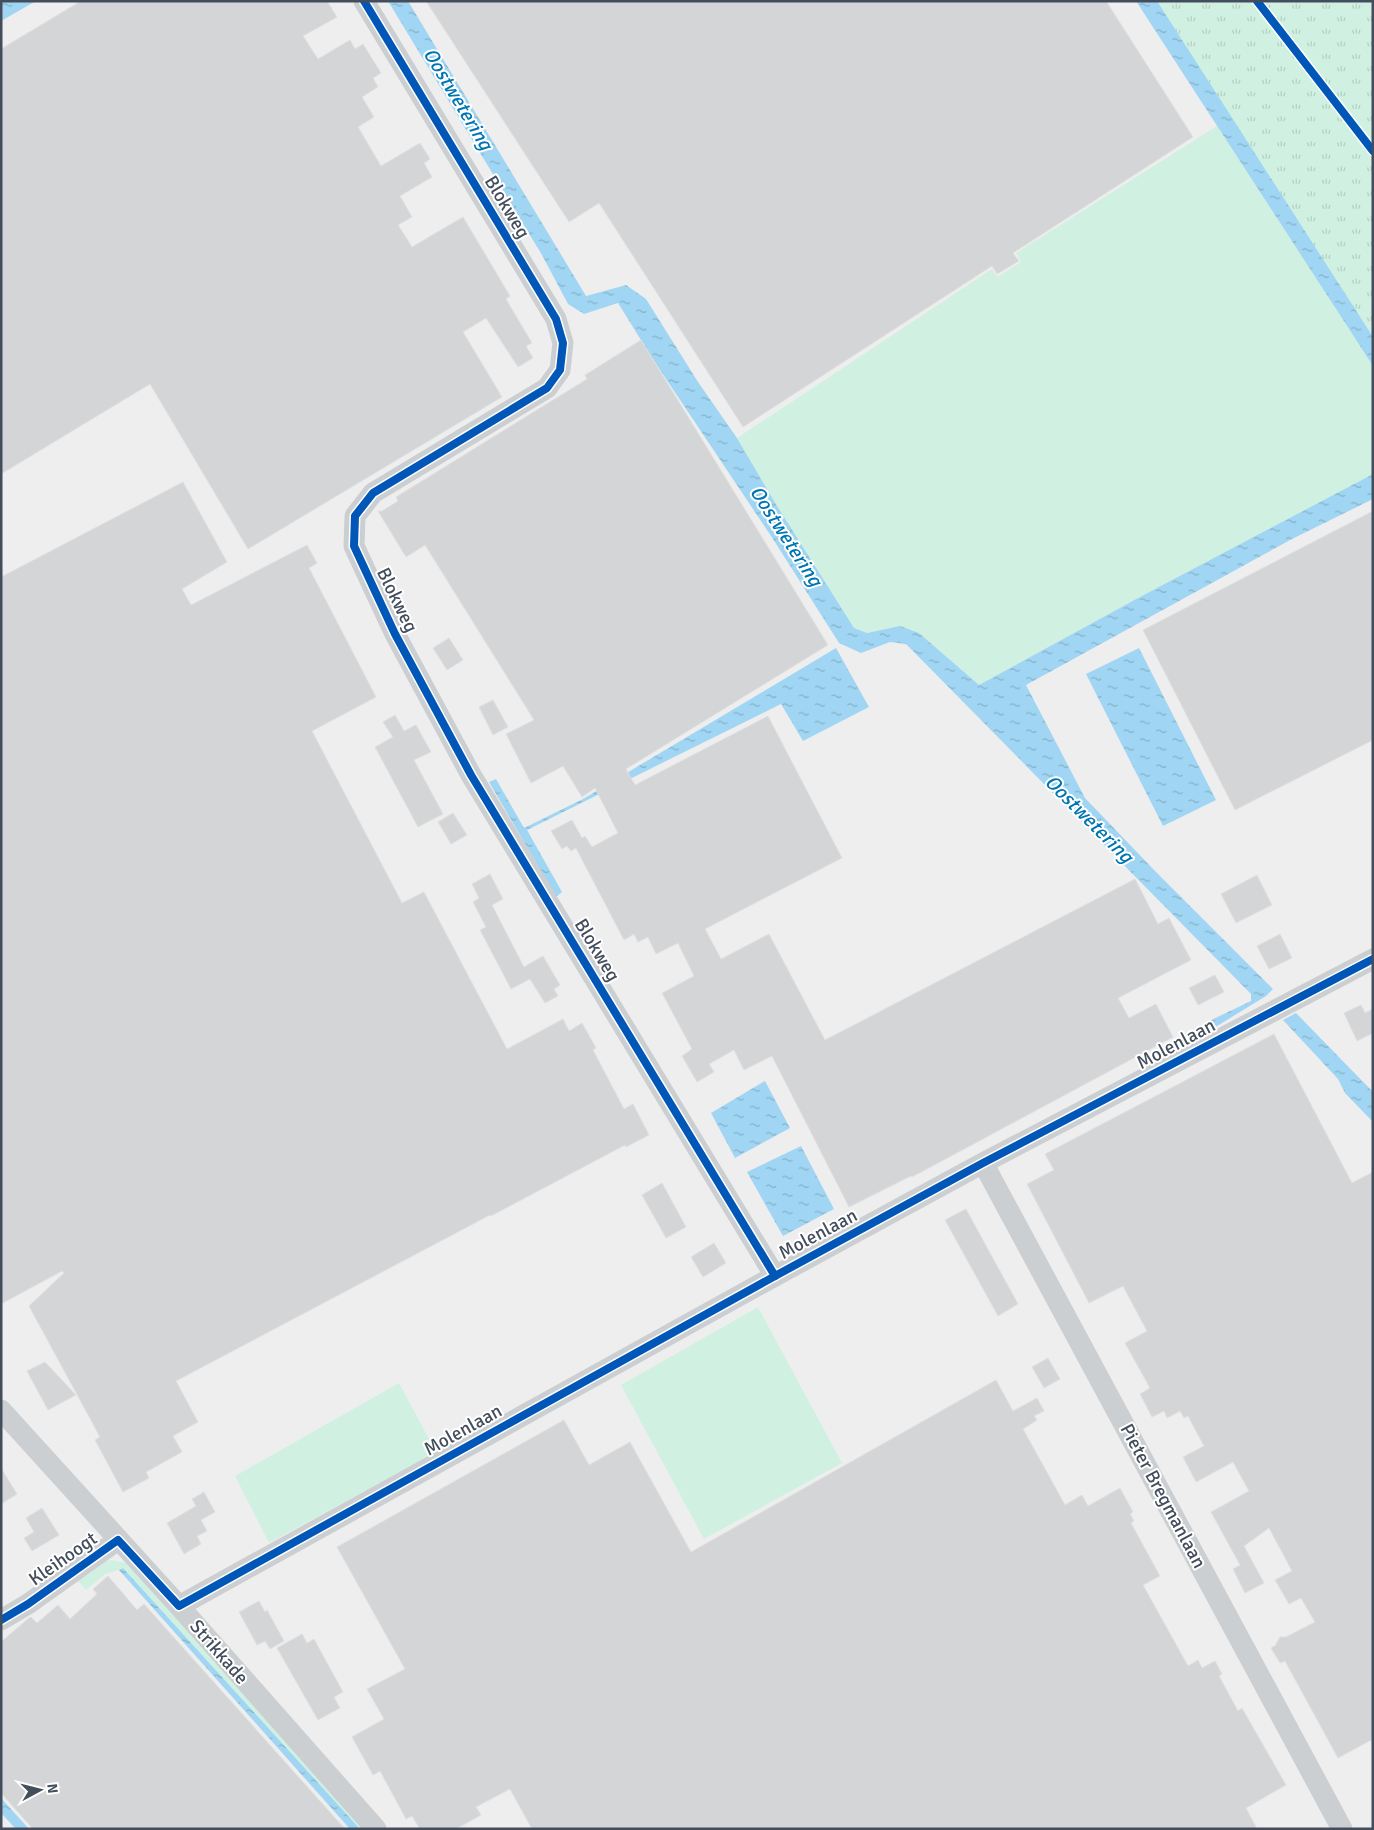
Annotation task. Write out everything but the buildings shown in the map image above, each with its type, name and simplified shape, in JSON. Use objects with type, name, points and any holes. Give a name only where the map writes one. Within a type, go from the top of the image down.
[{"type":"street","name":"Blokweg","points":[[364,1],[556,319],[563,343],[560,370],[547,388],[374,493],[355,516],[354,546],[395,634],[471,774],[775,1276]]},
{"type":"street","name":"Molenlaan","points":[[179,1606],[983,1163],[1373,959]]},
{"type":"street","name":"Pieter Bregmanlaan","points":[[983,1163],[1342,1829]]},
{"type":"street","name":"Strikkade","points":[[1,1410],[179,1606],[376,1829]]},
{"type":"street","name":"Kleihoogt","points":[[1,1620],[28,1604],[118,1540]]},
{"type":"green space","points":[[1142,1],[1373,1],[1373,356]]},
{"type":"green space","points":[[1217,126],[1373,366],[1373,474],[1138,598],[979,685],[919,633],[900,626],[867,633],[854,628],[774,501],[737,438],[992,269],[997,277],[1021,262],[1016,253]]},
{"type":"green space","points":[[758,1307],[842,1463],[704,1539],[621,1385]]},
{"type":"green space","points":[[399,1383],[436,1452],[269,1543],[235,1476]]},
{"type":"green space","points":[[112,1560],[126,1563],[369,1829],[360,1829],[123,1568],[105,1574],[86,1590],[78,1581],[107,1561]]},
{"type":"water","points":[[1,1],[36,1],[1,21]]},
{"type":"water","name":"Oostwetering","points":[[388,1],[408,1],[586,296],[626,285],[646,299],[698,382],[737,438],[774,501],[854,628],[867,633],[900,626],[919,633],[979,685],[1138,598],[1373,474],[1373,499],[1292,539],[1026,685],[1085,798],[1273,989],[1266,996],[1209,1031],[1205,1023],[1251,1001],[1251,994],[906,644],[890,642],[861,653],[839,643],[618,303],[584,314],[568,304],[542,255]]},
{"type":"water","points":[[1136,1],[1157,1],[1373,337],[1373,366]]},
{"type":"water","points":[[836,648],[869,707],[803,741],[781,704],[527,830],[562,892],[556,897],[489,782],[496,779],[524,828],[583,799]]},
{"type":"water","points":[[1139,648],[1216,800],[1163,826],[1086,674]]},
{"type":"water","points":[[1296,1013],[1373,1092],[1373,1122],[1345,1093],[1338,1079],[1283,1020]]},
{"type":"water","points":[[765,1081],[790,1128],[735,1158],[711,1113]]},
{"type":"water","points":[[801,1146],[834,1209],[783,1236],[747,1172]]},
{"type":"water","points":[[123,1568],[360,1829],[350,1829],[119,1570]]},
{"type":"water","points":[[1,1798],[29,1829],[16,1829],[1,1813]]},
{"type":"cycle path","points":[[364,1],[556,319],[563,343],[560,370],[547,388],[373,493],[355,516],[354,546],[395,634],[471,775],[775,1276]]},
{"type":"cycle path","points":[[1257,1],[1373,151]]},
{"type":"cycle path","points":[[1,1620],[28,1604],[118,1540],[179,1606],[983,1163],[1373,959]]}]
